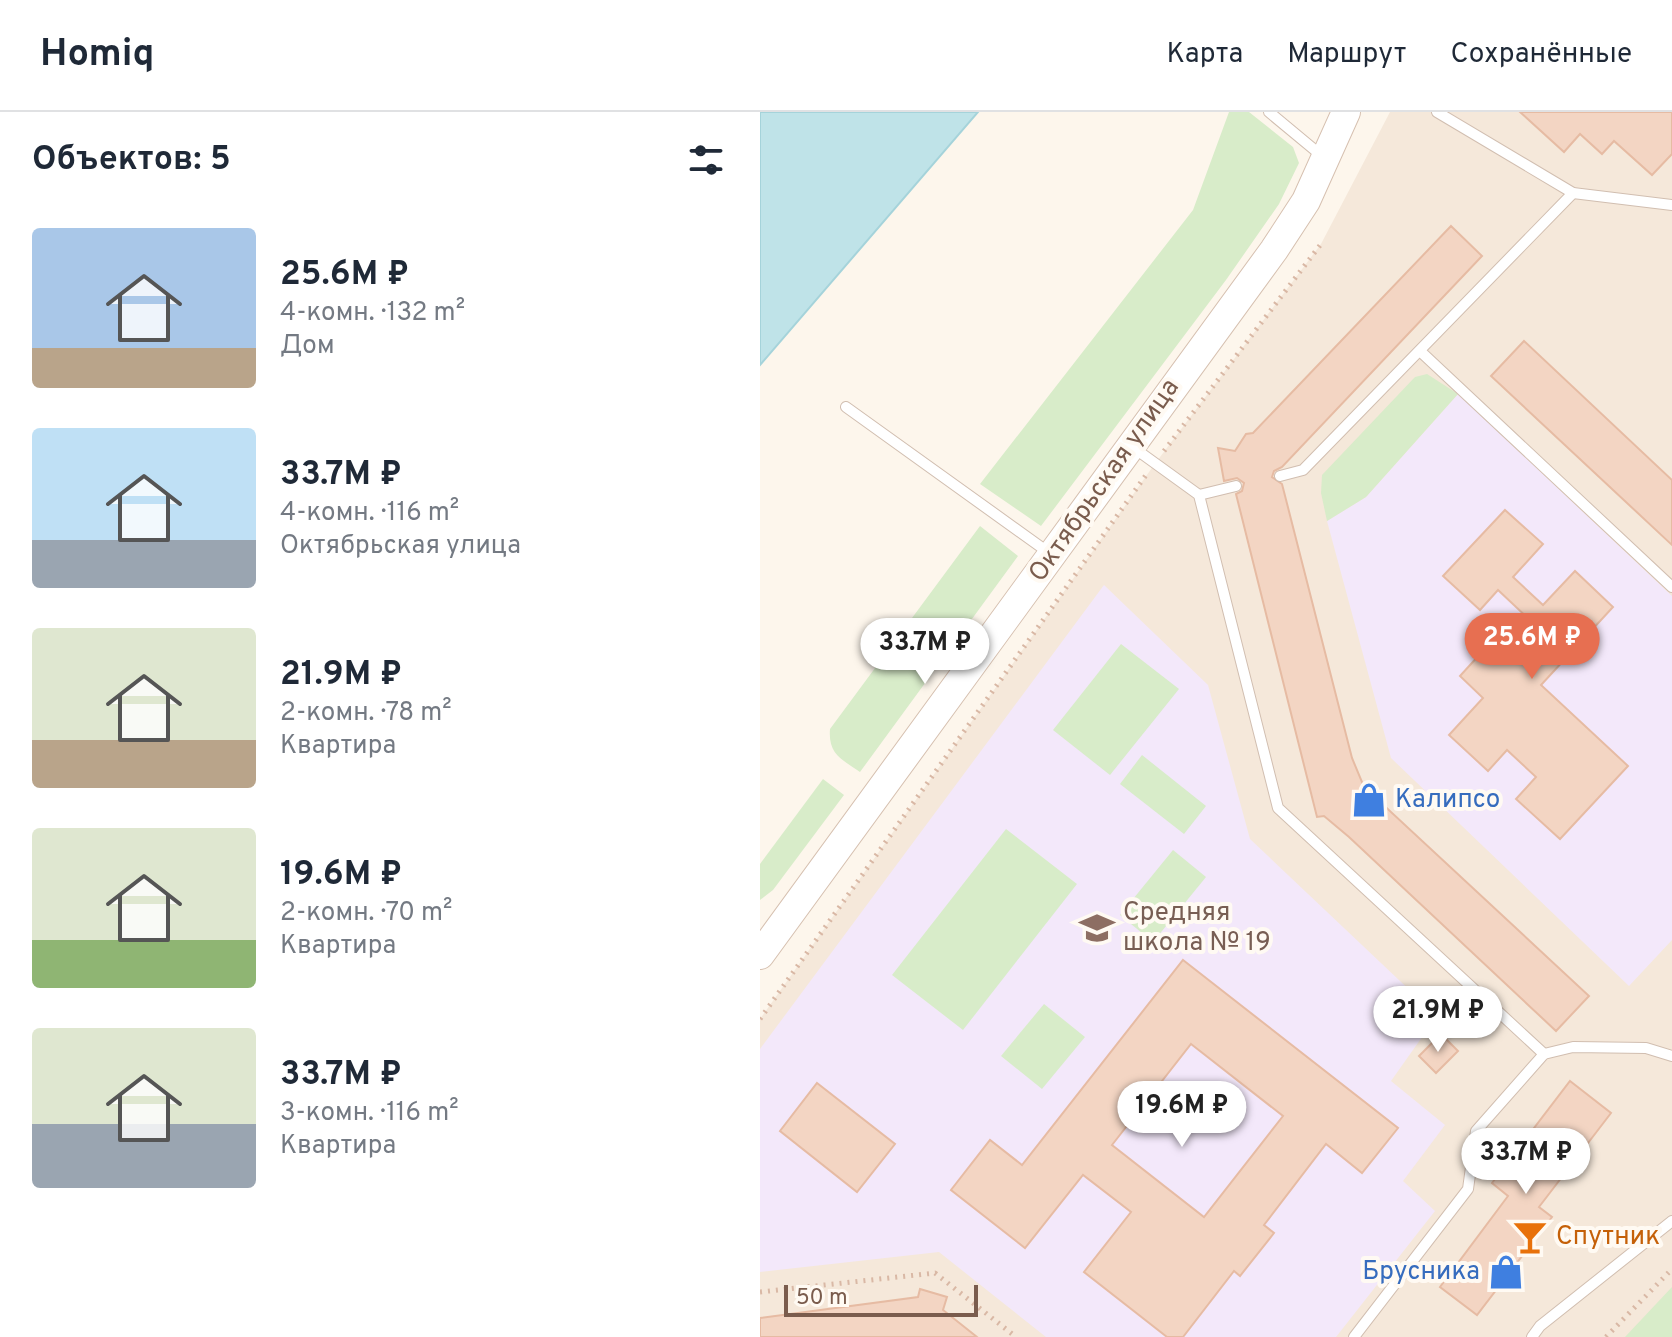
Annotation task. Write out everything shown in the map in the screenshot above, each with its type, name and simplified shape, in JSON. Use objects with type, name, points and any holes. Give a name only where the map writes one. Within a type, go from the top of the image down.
[{"type":"main road","name":"Октябрьская улица","points":[[764,941],[1053,556],[1274,250],[1306,201],[1346,112]]},
{"type":"lane","points":[[1269,112],[1324,158]]},
{"type":"lane","points":[[1437,112],[1573,193],[1672,205]]},
{"type":"lane","points":[[1280,476],[1303,470],[1573,193]]},
{"type":"lane","points":[[1420,351],[1672,587]]},
{"type":"lane","points":[[846,407],[1053,556]]},
{"type":"lane","points":[[1130,446],[1199,495],[1278,808],[1544,1054]]},
{"type":"lane","points":[[1199,495],[1236,486]]},
{"type":"lane","points":[[1354,1337],[1468,1189],[1476,1131],[1544,1054],[1573,1047],[1646,1048],[1672,1056]]},
{"type":"lane","points":[[1532,1337],[1540,1326],[1672,1221]]},
{"type":"path","points":[[760,1019],[1154,465],[1321,244]]},
{"type":"path","points":[[1606,1337],[1672,1269]]},
{"type":"path","points":[[760,1292],[935,1273],[1016,1337]]},
{"type":"shaded area","points":[[1390,112],[1672,112],[1672,1337],[760,1337],[760,1019],[1154,465],[1321,244]]},
{"type":"shaded area","points":[[1458,394],[1672,596],[1672,940],[1629,986],[1391,758],[1327,521],[1366,497]]},
{"type":"shaded area","name":"Средняя школа № 19","points":[[1104,585],[1208,685],[1250,839],[1437,1016],[1391,1081],[1445,1125],[1403,1181],[1435,1211],[1336,1337],[1046,1337],[939,1252],[760,1272],[760,1049]]},
{"type":"green space","points":[[1229,112],[1249,112],[1293,147],[1299,163],[1279,204],[1226,280],[1041,526],[980,484],[1193,210]]},
{"type":"green space","points":[[1427,374],[1458,394],[1366,497],[1327,521],[1321,493],[1322,475],[1415,377]]},
{"type":"green space","points":[[980,526],[1018,556],[860,772],[834,750],[830,729]]},
{"type":"green space","points":[[1121,644],[1179,689],[1110,775],[1053,730]]},
{"type":"green space","points":[[1142,755],[1206,806],[1184,834],[1120,784]]},
{"type":"green space","points":[[823,779],[844,795],[773,890],[760,900],[760,864]]},
{"type":"green space","points":[[1006,829],[1077,884],[963,1030],[892,975]]},
{"type":"green space","points":[[1173,850],[1206,877],[1153,942],[1120,915]]},
{"type":"green space","points":[[1044,1004],[1085,1037],[1042,1089],[1001,1056]]},
{"type":"green space","points":[[1672,1287],[1672,1337],[1625,1337]]},
{"type":"water","points":[[760,112],[978,112],[760,365]]},
{"type":"building","points":[[1520,112],[1672,112],[1672,154],[1652,175],[1614,141],[1602,154],[1580,134],[1564,152]]},
{"type":"building","points":[[1451,226],[1482,256],[1282,467],[1274,471],[1272,477],[1282,484],[1352,758],[1364,787],[1589,996],[1556,1031],[1349,837],[1324,816],[1317,817],[1236,494],[1242,491],[1244,483],[1237,478],[1224,481],[1218,448],[1235,451],[1246,434],[1253,433]]},
{"type":"building","points":[[1524,341],[1672,480],[1672,545],[1491,376]]},
{"type":"building","points":[[1505,510],[1543,544],[1513,577],[1543,605],[1575,571],[1613,607],[1541,685],[1628,766],[1560,839],[1516,799],[1536,777],[1507,750],[1488,771],[1449,735],[1483,698],[1460,676],[1492,641],[1504,651],[1531,621],[1498,590],[1480,610],[1443,576]]},
{"type":"building","points":[[1183,960],[1398,1128],[1362,1173],[1326,1144],[1264,1225],[1274,1233],[1240,1276],[1234,1271],[1183,1337],[1167,1337],[1084,1272],[1131,1212],[1083,1175],[1025,1248],[951,1190],[990,1140],[1022,1165]],"holes":[[[1191,1044],[1283,1116],[1204,1217],[1112,1145]]]},
{"type":"building","points":[[1441,1034],[1458,1051],[1436,1073],[1419,1056]]},
{"type":"building","points":[[1570,1081],[1611,1113],[1539,1207],[1552,1217],[1477,1315],[1440,1287],[1508,1196],[1492,1183]]},
{"type":"building","points":[[817,1083],[895,1144],[857,1192],[780,1131]]},
{"type":"building","points":[[920,1289],[947,1297],[943,1310],[977,1337],[760,1337],[760,1318],[918,1297]]},
{"type":"place","name":"Калипсо","points":[[1369,800]]},
{"type":"place","name":"Средняя школа № 19","points":[[1097,928]]},
{"type":"place","name":"Спутник","points":[[1530,1237]]},
{"type":"place","name":"Брусника","points":[[1506,1272]]}]
